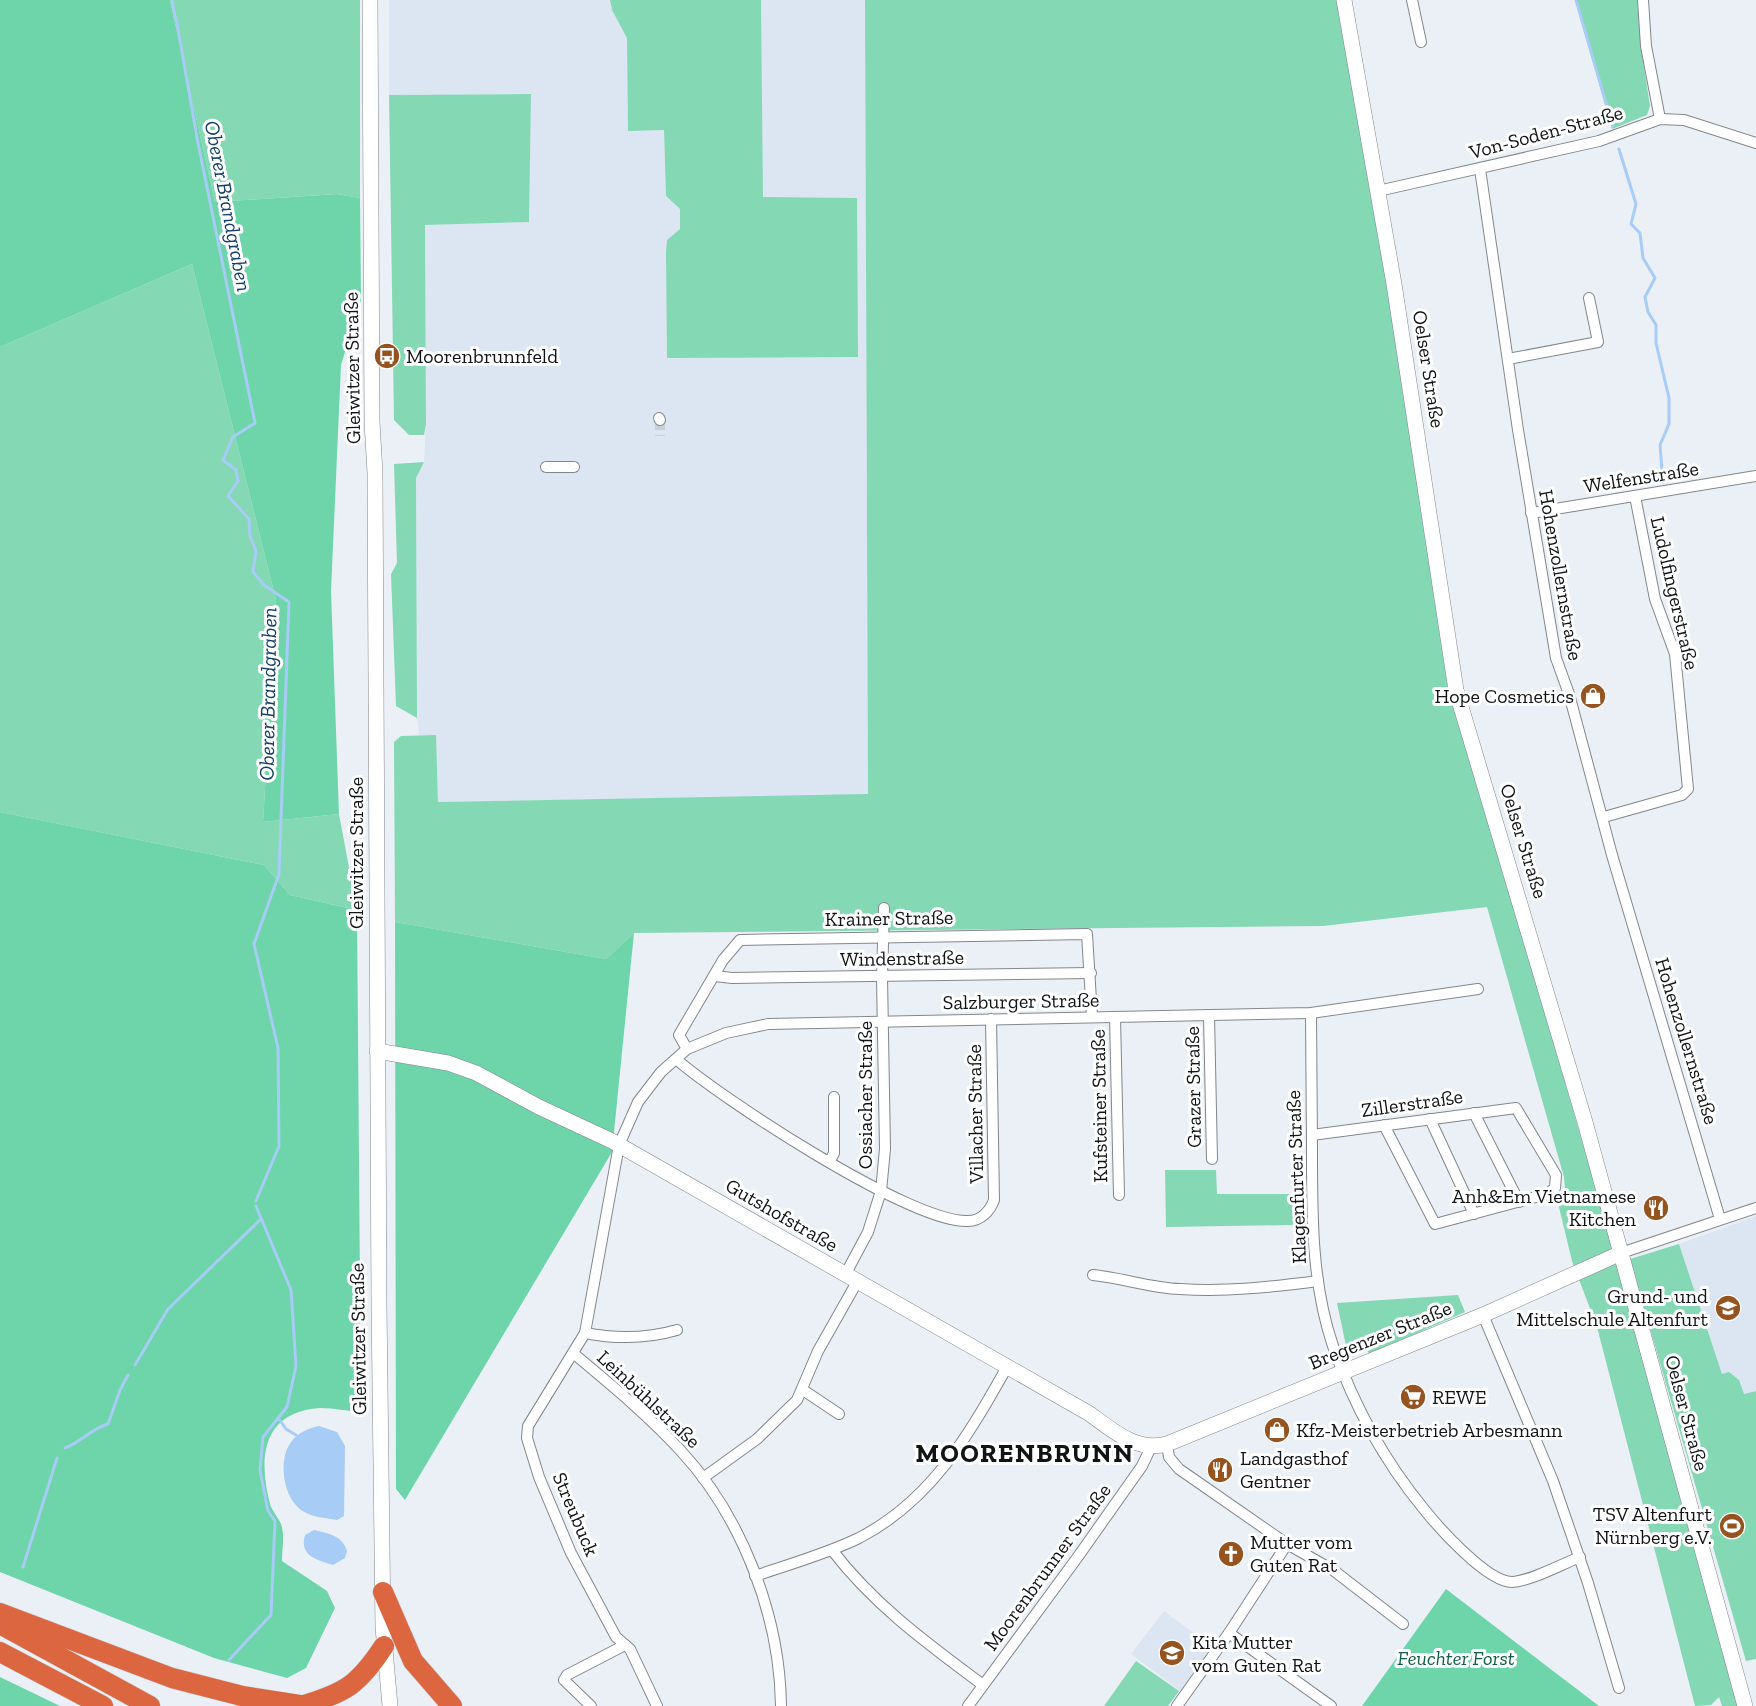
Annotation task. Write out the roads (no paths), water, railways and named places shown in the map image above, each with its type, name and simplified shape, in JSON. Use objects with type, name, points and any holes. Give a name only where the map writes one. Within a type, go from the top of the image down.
[{"type":"highway","points":[[383,1592],[413,1661],[452,1706]]},
{"type":"highway","points":[[0,1613],[172,1678],[242,1696],[306,1706]]},
{"type":"highway","points":[[0,1624],[150,1706]]},
{"type":"highway","points":[[301,1706],[333,1696],[352,1687],[365,1674],[384,1646]]},
{"type":"highway","points":[[0,1652],[103,1706]]},
{"type":"main road","name":"Gleiwitzer Straße","points":[[370,0],[372,422],[376,485],[377,1051],[383,1592],[384,1646],[390,1706]]},
{"type":"main road","name":"Oelser Straße","points":[[1344,0],[1378,191],[1456,690],[1565,1055],[1745,1706]]},
{"type":"main road","name":"Gutshofstraße","points":[[377,1051],[448,1063],[476,1073],[533,1104],[619,1145],[1007,1367],[1128,1439],[1159,1446]]},
{"type":"main road","name":"Bregenzer Straße","points":[[1159,1446],[1483,1315],[1621,1253]]},
{"type":"street","points":[[1412,0],[1421,42]]},
{"type":"street","points":[[1643,0],[1646,46],[1660,119]]},
{"type":"street","name":"Von-Soden-Straße","points":[[1378,191],[1599,141],[1660,119],[1684,120],[1756,143]]},
{"type":"street","name":"Hohenzollernstraße","points":[[1480,169],[1531,513],[1556,658],[1720,1219]]},
{"type":"street","points":[[1509,359],[1598,342],[1589,298]]},
{"type":"street","points":[[546,467],[574,467]]},
{"type":"street","name":"Welfenstraße","points":[[1531,513],[1756,476]]},
{"type":"street","name":"Ludolfingerstraße","points":[[1604,817],[1682,795],[1688,789],[1674,654],[1655,599],[1635,496]]},
{"type":"street","name":"Ossiacher Straße","points":[[703,1479],[779,1420],[803,1390],[851,1279],[881,1191],[885,1149],[882,977],[884,908]]},
{"type":"street","name":"Krainer Straße","points":[[687,1049],[679,1035],[740,939],[1087,934],[1092,1017]]},
{"type":"street","name":"Windenstraße","points":[[715,976],[882,977],[1090,972]]},
{"type":"street","name":"Salzburger Straße","points":[[619,1145],[638,1102],[651,1082],[687,1049],[726,1033],[768,1024],[1311,1013],[1478,989]]},
{"type":"street","name":"Klagenfurter Straße","points":[[1311,1013],[1313,1227],[1318,1281],[1333,1345],[1343,1372],[1380,1449],[1405,1485],[1452,1540],[1500,1580],[1517,1581],[1580,1557]]},
{"type":"street","name":"Grazer Straße","points":[[1209,1015],[1212,1159]]},
{"type":"street","name":"Kufsteiner Straße","points":[[1115,1017],[1119,1195]]},
{"type":"street","name":"Villacher Straße","points":[[676,1059],[724,1095],[896,1200],[959,1221],[974,1221],[992,1206],[994,1200],[991,1019]]},
{"type":"street","points":[[830,1161],[834,1153],[834,1096]]},
{"type":"street","name":"Zillerstraße","points":[[1312,1135],[1516,1108],[1520,1110],[1556,1176],[1555,1188],[1551,1192],[1519,1202]]},
{"type":"street","points":[[1384,1125],[1435,1224],[1519,1202],[1474,1113]]},
{"type":"street","points":[[1430,1119],[1474,1214]]},
{"type":"street","name":"Streubuck","points":[[619,1145],[585,1333],[537,1409],[528,1426],[527,1438],[539,1477],[571,1553],[616,1637],[630,1649],[657,1706]]},
{"type":"street","points":[[1621,1253],[1756,1208]]},
{"type":"street","points":[[1093,1275],[1122,1277],[1180,1289],[1245,1289],[1318,1281]]},
{"type":"street","points":[[1483,1315],[1540,1449],[1580,1557],[1619,1688]]},
{"type":"street","points":[[585,1333],[609,1337],[639,1337],[676,1330]]},
{"type":"street","name":"Leinbühlstraße","points":[[573,1353],[656,1425],[683,1453],[734,1527],[755,1576],[774,1636],[781,1706]]},
{"type":"street","points":[[755,1576],[832,1550],[860,1537],[887,1520],[931,1483],[967,1438],[1007,1367]]},
{"type":"street","points":[[803,1390],[839,1414]]},
{"type":"street","points":[[1159,1446],[1169,1456],[1174,1466],[1287,1544],[1333,1570],[1403,1624]]},
{"type":"street","name":"Moorenbrunner Straße","points":[[968,1706],[1142,1466],[1159,1446]]},
{"type":"street","points":[[1177,1706],[1229,1633],[1287,1544]]},
{"type":"street","points":[[832,1550],[865,1591],[909,1630],[983,1685]]},
{"type":"street","points":[[1229,1633],[1331,1706]]},
{"type":"street","points":[[591,1706],[564,1680],[567,1675],[625,1645]]},
{"type":"water","points":[[319,1426],[337,1432],[345,1446],[344,1516],[337,1520],[313,1516],[301,1510],[290,1497],[285,1482],[284,1462],[289,1445],[300,1433]]},
{"type":"water","points":[[314,1530],[330,1534],[342,1542],[347,1551],[345,1558],[333,1565],[310,1556],[304,1547],[305,1535]]},
{"type":"waterway","name":"Oberer Brandgraben","points":[[172,0],[175,17]]},
{"type":"waterway","points":[[1576,0],[1613,127]]},
{"type":"waterway","name":"Oberer Brandgraben","points":[[176,18],[198,143],[255,423],[233,437],[223,460],[236,470],[238,481],[228,496],[249,519],[250,536],[256,551],[253,572],[264,585],[289,602],[279,874],[254,944],[278,1048],[279,1146],[256,1201]]},
{"type":"waterway","points":[[1619,149],[1636,204],[1631,224],[1640,233],[1643,258],[1655,278],[1645,297],[1648,312],[1656,325],[1656,343],[1669,398],[1669,424],[1660,445],[1663,483]]},
{"type":"waterway","name":"Oberer Brandgraben","points":[[229,1660],[271,1615],[275,1521],[268,1511],[260,1470],[263,1437],[287,1407],[296,1366],[291,1290],[256,1206]]},
{"type":"waterway","points":[[135,1365],[168,1309],[261,1219]]},
{"type":"waterway","points":[[65,1448],[108,1424],[128,1375]]},
{"type":"waterway","points":[[279,1419],[286,1429],[296,1435]]},
{"type":"waterway","points":[[23,1567],[57,1458]]},
{"type":"tunnel","points":[[660,420],[660,436]]},
{"type":"place","name":"Moorenbrunnfeld","points":[[387,356]]},
{"type":"place","name":"Hope Cosmetics","points":[[1593,696]]},
{"type":"place","name":"Anh&Em Vietnamese Kitchen","points":[[1656,1208]]},
{"type":"place","name":"Grund- und Mittelschule Altenfurt","points":[[1728,1308]]},
{"type":"place","name":"REWE","points":[[1413,1397]]},
{"type":"place","name":"Kfz-Meisterbetrieb Arbesmann","points":[[1277,1430]]},
{"type":"place","name":"Landgasthof Gentner","points":[[1220,1470]]},
{"type":"place","name":"TSV Altenfurt Nürnberg e.V.","points":[[1732,1526]]},
{"type":"place","name":"Mutter vom Guten Rat","points":[[1231,1554]]},
{"type":"place","name":"Kita Mutter vom Guten Rat","points":[[1172,1653]]},
{"type":"district","name":"MOORENBRUNN","points":[[1025,1453]]},
{"type":"park label","name":"Feuchter Forst","points":[[1456,1658]]}]
